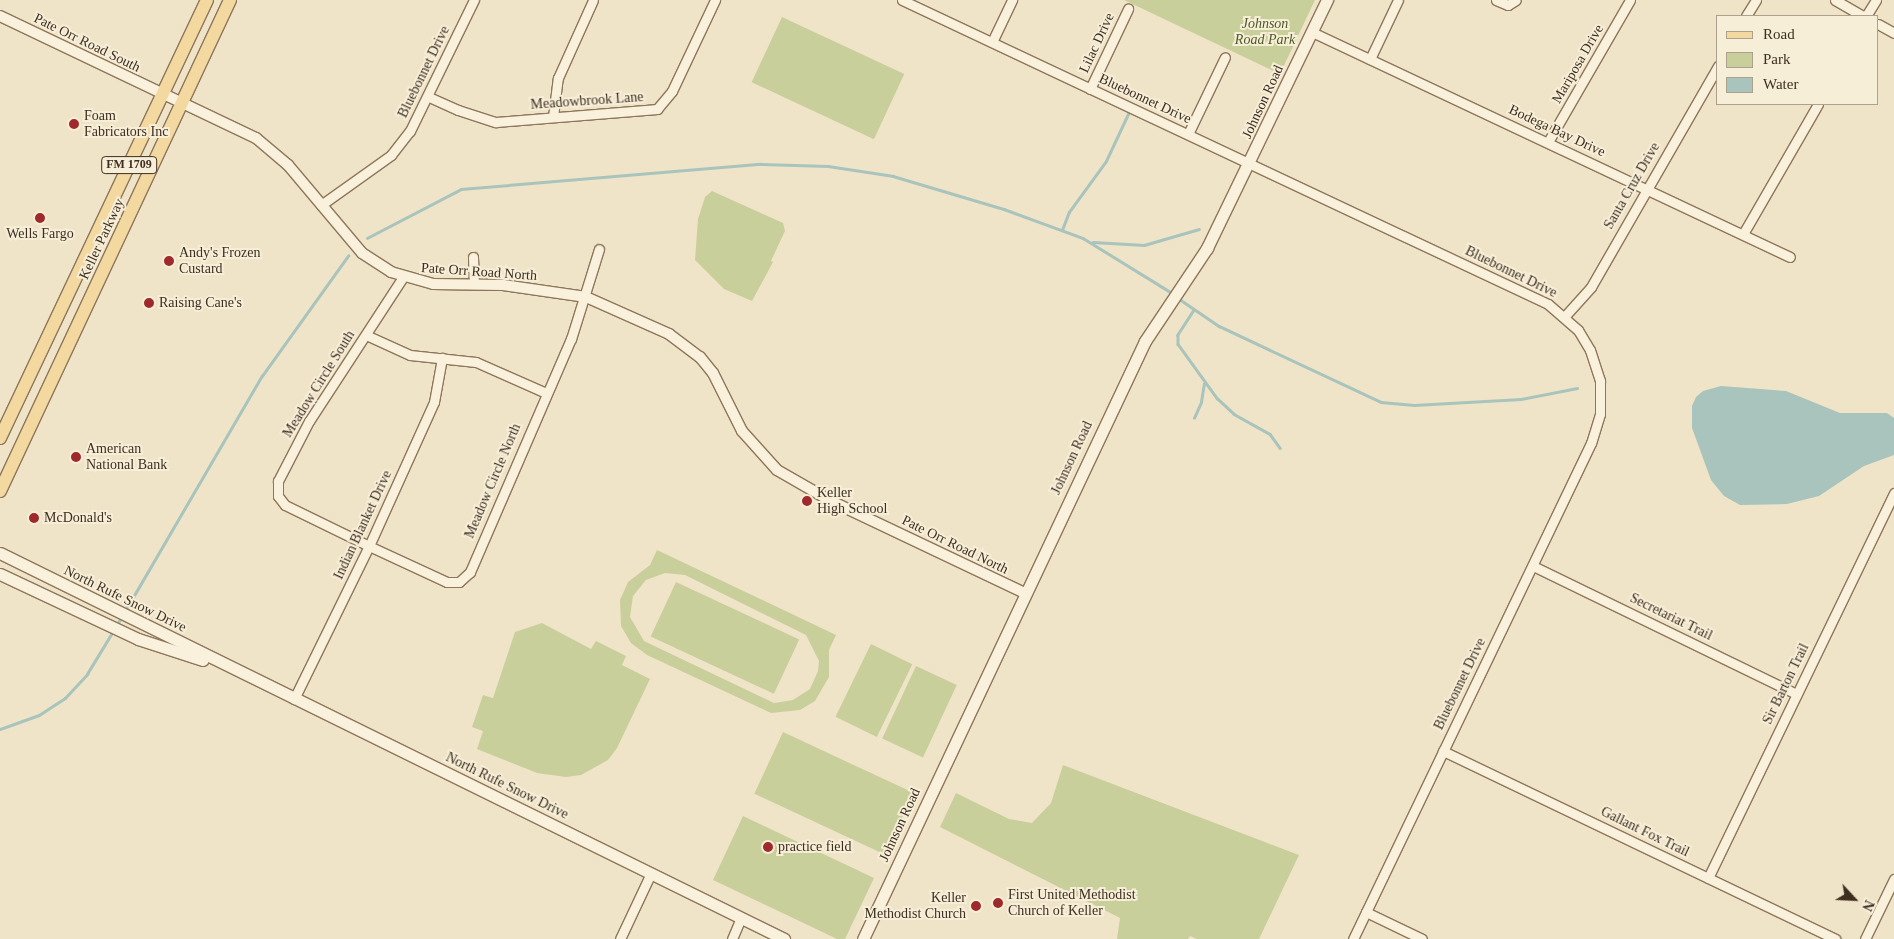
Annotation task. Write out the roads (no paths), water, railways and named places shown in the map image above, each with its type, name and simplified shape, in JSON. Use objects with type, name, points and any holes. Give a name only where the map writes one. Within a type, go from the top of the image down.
[{"type":"main road","name":"Keller Parkway","points":[[0,438],[207,0]]},
{"type":"main road","name":"Keller Parkway","points":[[0,491],[230,0]]},
{"type":"main road","name":"Johnson Road","points":[[863,939],[1145,341],[1187,282],[1250,164],[1327,0]]},
{"type":"main road","points":[[61,310],[82,318]]},
{"type":"main road","name":"North Rufe Snow Drive","points":[[0,553],[784,939]]},
{"type":"main road","name":"North Rufe Snow Drive","points":[[0,574],[138,638],[238,671]]},
{"type":"main road","points":[[52,598],[59,583]]},
{"type":"street","name":"Bluebonnet Drive","points":[[321,205],[391,155],[410,131],[429,97],[474,0]]},
{"type":"street","points":[[553,117],[558,78],[593,0]]},
{"type":"street","name":"Meadowbrook Lane","points":[[429,97],[496,122],[657,109],[662,106],[672,91],[715,0]]},
{"type":"street","name":"Bluebonnet Drive","points":[[902,0],[1548,304],[1565,316],[1578,330],[1590,350],[1600,381],[1600,414],[1591,443],[1353,939]]},
{"type":"street","points":[[992,42],[1012,0]]},
{"type":"street","points":[[1370,59],[1398,0]]},
{"type":"street","points":[[1496,0],[1508,5],[1516,0]]},
{"type":"street","name":"Mariposa Drive","points":[[1548,142],[1630,0]]},
{"type":"street","points":[[1747,15],[1756,0]]},
{"type":"street","points":[[1835,0],[1863,15]]},
{"type":"street","points":[[1866,15],[1876,0]]},
{"type":"street","name":"Lilac Drive","points":[[1090,88],[1128,9]]},
{"type":"street","name":"Pate Orr Road South","points":[[0,16],[162,94]]},
{"type":"street","points":[[1879,25],[1894,33]]},
{"type":"street","name":"Bodega Bay Drive","points":[[1312,32],[1790,257]]},
{"type":"street","points":[[1188,134],[1225,57]]},
{"type":"street","name":"Santa Cruz Drive","points":[[1565,316],[1592,287],[1716,69]]},
{"type":"street","name":"Pate Orr Road North","points":[[162,94],[252,136],[273,150],[362,253],[403,278],[433,284],[474,284],[586,297],[669,334],[700,357],[713,373],[742,431],[766,461],[780,472],[831,501],[1025,593]]},
{"type":"street","points":[[1743,234],[1817,105]]},
{"type":"street","name":"Meadow Circle North","points":[[369,546],[447,582],[459,582],[470,572],[586,297],[599,249]]},
{"type":"street","points":[[473,256],[474,284]]},
{"type":"street","name":"Meadow Circle South","points":[[369,546],[285,505],[278,496],[277,488],[309,420],[403,278]]},
{"type":"street","points":[[366,335],[397,351],[476,362],[546,393]]},
{"type":"street","name":"Indian Blanket Drive","points":[[294,699],[369,546],[434,402],[442,358]]},
{"type":"street","name":"Sir Barton Trail","points":[[1708,878],[1894,493]]},
{"type":"street","name":"Secretariat Trail","points":[[1533,566],[1797,694]]},
{"type":"street","name":"Gallant Fox Trail","points":[[1443,751],[1835,939]]},
{"type":"street","points":[[620,939],[651,874]]},
{"type":"street","points":[[1865,939],[1894,879]]},
{"type":"street","points":[[1366,912],[1422,939]]},
{"type":"street","points":[[732,939],[741,918]]},
{"type":"street","name":"North Rufe Snow Drive","points":[[762,928],[771,939]]},
{"type":"water","points":[[1721,386],[1786,391],[1840,413],[1887,413],[1894,418],[1894,455],[1864,466],[1819,496],[1787,504],[1740,505],[1724,496],[1711,480],[1692,428],[1692,406],[1696,397],[1703,391]]},
{"type":"waterway","points":[[1062,230],[1069,212],[1106,161],[1129,112]]},
{"type":"waterway","points":[[367,238],[461,189],[760,164],[828,166],[893,176],[1004,209],[1083,238],[1172,293]]},
{"type":"waterway","points":[[1093,242],[1144,245],[1199,229]]},
{"type":"waterway","points":[[125,611],[262,376],[348,256]]},
{"type":"waterway","points":[[1178,298],[1219,326],[1381,402],[1414,405],[1521,399],[1577,388]]},
{"type":"waterway","points":[[1194,310],[1178,335],[1178,344],[1217,398],[1234,414],[1270,434],[1280,448]]},
{"type":"waterway","points":[[1194,418],[1201,402],[1204,384]]},
{"type":"waterway","points":[[116,626],[122,616]]},
{"type":"waterway","points":[[0,729],[39,715],[65,698],[87,674],[113,631]]},
{"type":"place","name":"Foam Fabricators Inc","points":[[74,124]]},
{"type":"place","name":"Wells Fargo","points":[[40,218]]},
{"type":"place","name":"Andy's Frozen Custard","points":[[169,261]]},
{"type":"place","name":"Raising Cane's","points":[[149,303]]},
{"type":"place","name":"American National Bank","points":[[76,457]]},
{"type":"place","name":"Keller High School","points":[[807,501]]},
{"type":"place","name":"McDonald's","points":[[34,518]]},
{"type":"place","name":"practice field","points":[[768,847]]},
{"type":"place","name":"First United Methodist Church of Keller","points":[[998,903]]},
{"type":"place","name":"Keller Methodist Church","points":[[976,906]]},
{"type":"park label","name":"Johnson Road Park","points":[[1265,32]]}]
